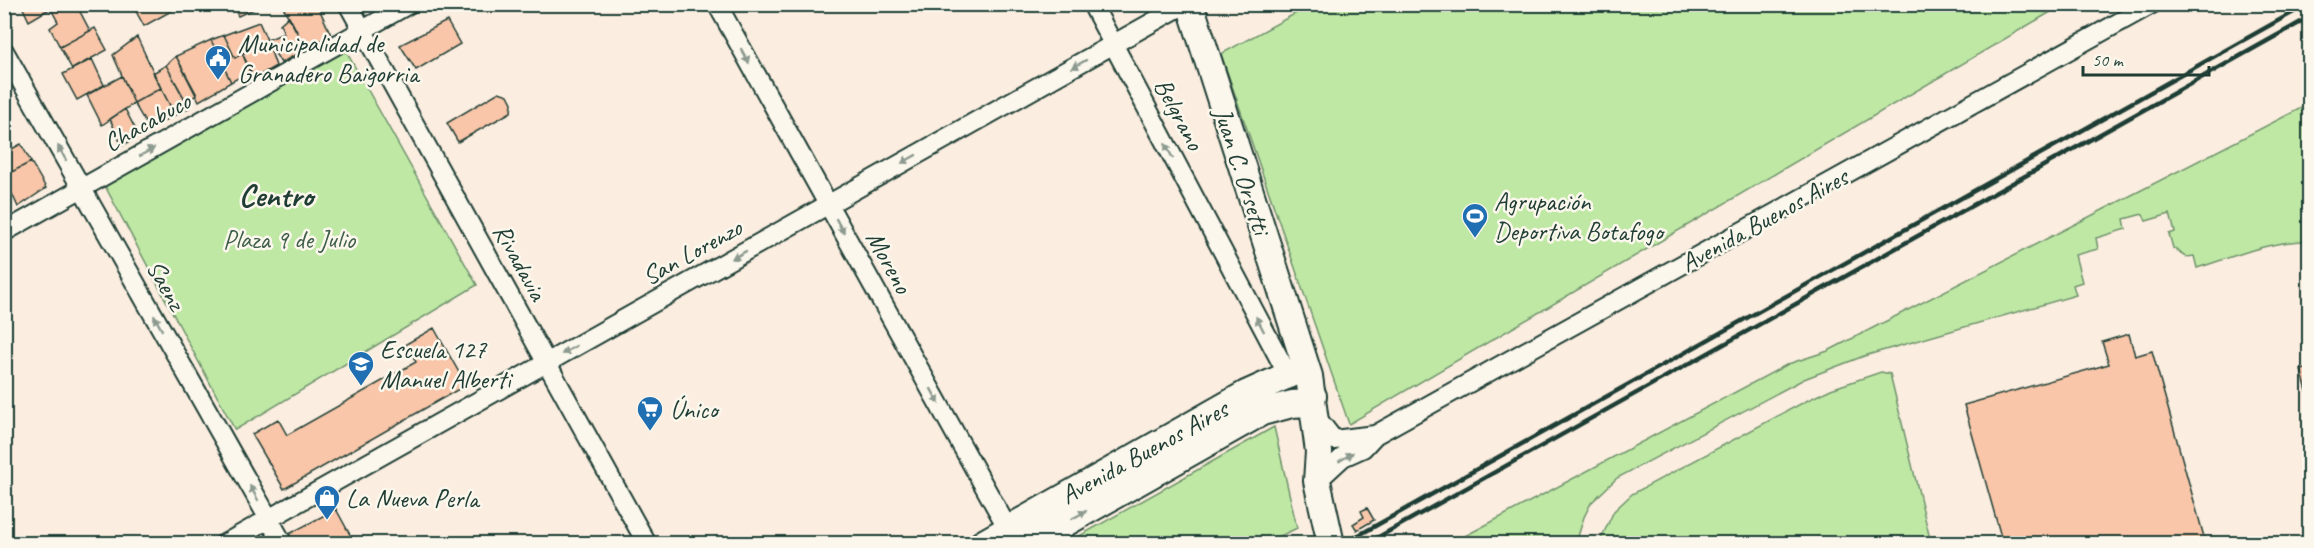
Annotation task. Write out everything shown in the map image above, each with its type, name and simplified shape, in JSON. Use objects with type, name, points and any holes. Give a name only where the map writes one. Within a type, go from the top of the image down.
[{"type":"main road","name":"Juan C. Orsetti","points":[[1190,4],[1296,338],[1293,358],[1319,452],[1317,480],[1331,543]]},
{"type":"main road","name":"Avenida Buenos Aires","points":[[982,543],[1018,538],[1246,394],[1303,394]]},
{"type":"street","name":"Rivadavia","points":[[348,4],[647,543]]},
{"type":"street","name":"Chacabuco","points":[[4,232],[409,4]]},
{"type":"street","name":"Moreno","points":[[717,4],[1018,538]]},
{"type":"street","name":"Belgrano","points":[[1092,4],[1303,394]]},
{"type":"street","name":"San Lorenzo","points":[[224,543],[1185,4]]},
{"type":"street","name":"Avenida Buenos Aires","points":[[1317,480],[1343,458],[1363,448],[1376,435],[2152,4]]},
{"type":"street","name":"Saenz","points":[[4,51],[282,543]]},
{"type":"street","name":"Avenida Buenos Aires","points":[[1303,394],[1334,440],[1376,435]]},
{"type":"green space","name":"Agrupación Deportiva Botafogo","points":[[1311,5],[2053,5],[2054,10],[1349,424],[1221,54]]},
{"type":"green space","name":"Plaza 9 de Julio","points":[[346,51],[477,285],[235,430],[105,186]]},
{"type":"green space","points":[[2309,104],[2309,241],[2267,246],[2197,268],[2194,256],[2187,257],[2173,248],[2169,234],[2175,232],[2170,214],[2146,221],[2143,214],[2124,219],[2126,229],[2096,238],[2098,249],[2075,255],[2082,282],[2073,285],[2076,295],[1864,356],[1804,379],[1617,478],[1591,503],[1576,543],[1452,543],[1788,364],[1828,351]]},
{"type":"green space","points":[[1881,372],[1890,374],[1931,543],[1599,543],[1614,511],[1632,494],[1808,400],[1831,389]]},
{"type":"green space","points":[[1274,427],[1297,528],[1266,543],[1227,543],[1224,537],[1212,544],[1067,543]]},
{"type":"building","points":[[21,4],[58,4],[29,21]]},
{"type":"building","points":[[58,4],[76,4],[90,31],[60,47],[50,28],[58,22],[51,9]]},
{"type":"building","points":[[132,4],[172,4],[175,9],[144,26]]},
{"type":"building","points":[[232,4],[263,4],[263,5],[238,16]]},
{"type":"building","points":[[288,4],[317,4],[331,35],[306,49],[283,7]]},
{"type":"building","points":[[289,16],[306,49],[281,63],[267,40],[284,33],[280,24]]},
{"type":"building","points":[[447,21],[460,44],[416,70],[400,45]]},
{"type":"building","points":[[259,22],[267,40],[235,58],[224,35]]},
{"type":"building","points":[[95,28],[107,50],[72,69],[60,47]]},
{"type":"building","points":[[224,35],[235,58],[242,53],[251,71],[231,82],[211,40]]},
{"type":"building","points":[[137,37],[161,88],[134,103],[113,55]]},
{"type":"building","points":[[211,40],[231,82],[199,101],[176,56]]},
{"type":"building","points":[[267,40],[276,66],[253,79],[242,53]]},
{"type":"building","points":[[176,56],[197,95],[186,101],[166,65]]},
{"type":"building","points":[[92,59],[104,85],[77,100],[63,74]]},
{"type":"building","points":[[166,65],[189,108],[175,115],[153,73]]},
{"type":"building","points":[[122,76],[134,103],[102,125],[87,95]]},
{"type":"building","points":[[161,88],[175,115],[149,129],[134,103]]},
{"type":"building","points":[[499,92],[508,95],[512,103],[511,112],[458,142],[447,123]]},
{"type":"building","points":[[125,109],[139,136],[122,146],[110,119]]},
{"type":"building","points":[[21,144],[31,162],[4,176],[4,153]]},
{"type":"building","points":[[31,162],[46,188],[18,207],[4,176]]},
{"type":"building","points":[[434,328],[466,385],[284,489],[252,434],[278,419],[287,435],[416,362],[406,344]]},
{"type":"building","points":[[2129,334],[2135,356],[2152,351],[2206,544],[2003,544],[1964,405],[2109,364],[2102,342]]},
{"type":"building","points":[[2310,368],[2310,401],[2301,370]]},
{"type":"building","points":[[1367,508],[1374,520],[1357,530],[1353,524],[1364,517],[1361,511]]},
{"type":"building","name":"La Nueva Perla","points":[[336,509],[355,544],[294,544],[289,534]]},
{"type":"railway","points":[[1343,544],[2308,4]]},
{"type":"railway","points":[[1366,544],[2310,17]]},
{"type":"place","name":"Municipalidad de Granadero Baigorria","points":[[218,81]]},
{"type":"place","name":"Agrupación Deportiva Botafogo","points":[[1475,239]]},
{"type":"place","name":"Escuela 127 Manuel Alberti","points":[[361,387]]},
{"type":"place","name":"Único","points":[[650,432]]},
{"type":"place","name":"La Nueva Perla","points":[[327,521]]},
{"type":"district","name":"Centro","points":[[276,195]]}]
